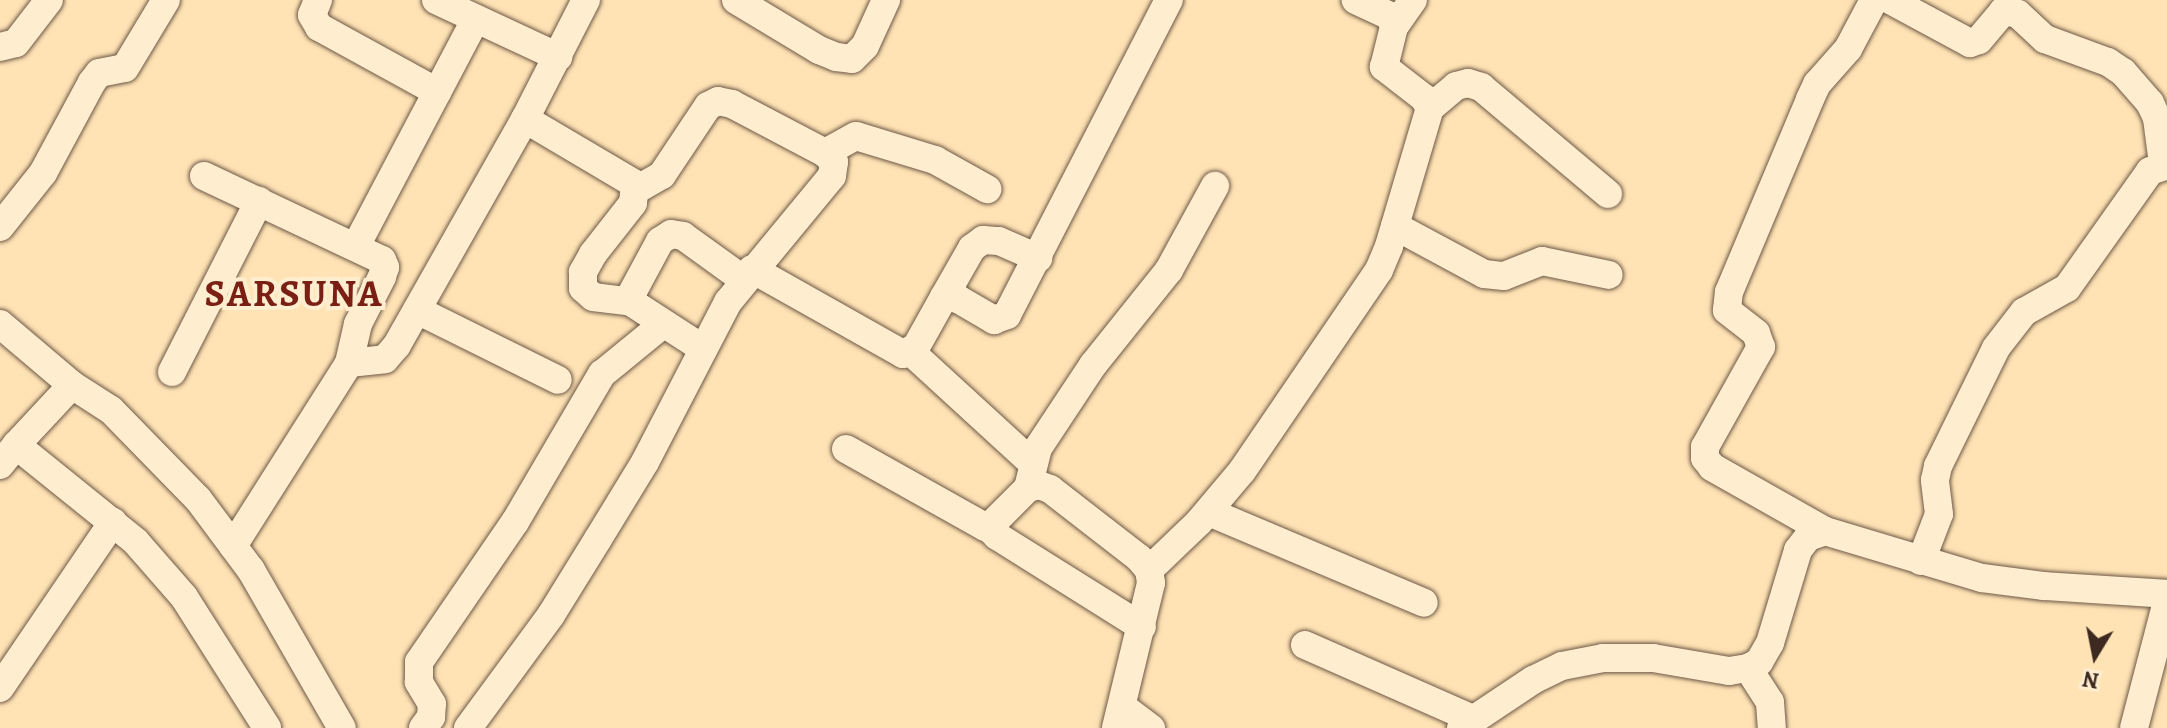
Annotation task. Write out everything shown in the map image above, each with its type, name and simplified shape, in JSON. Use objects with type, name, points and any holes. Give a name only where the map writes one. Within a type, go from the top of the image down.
[{"type":"street","points":[[0,47],[16,43],[49,0]]},
{"type":"street","points":[[0,227],[43,173],[92,82],[99,73],[125,68],[166,0]]},
{"type":"street","points":[[318,0],[312,15],[319,27],[437,92]]},
{"type":"street","points":[[436,0],[558,57]]},
{"type":"street","points":[[349,363],[385,359],[417,310],[525,119],[586,0]]},
{"type":"street","points":[[736,0],[819,50],[852,59],[865,46],[886,0]]},
{"type":"street","points":[[944,297],[958,299],[994,320],[1007,315],[1169,0]]},
{"type":"street","points":[[1355,0],[1390,16],[1394,27]]},
{"type":"street","points":[[1413,0],[1394,27],[1384,67],[1390,76],[1424,98],[1430,108]]},
{"type":"street","points":[[1874,0],[1848,49],[1817,84],[1729,292],[1727,310],[1756,333],[1761,347],[1705,447],[1705,458],[1712,467],[1825,531],[1850,536],[1921,561],[1982,578],[2044,586],[2167,594]]},
{"type":"street","points":[[1890,0],[1970,43],[1979,40],[2003,11],[2018,14],[2057,45],[2108,62],[2123,72],[2150,103],[2157,118],[2165,164],[2150,171],[2081,273],[2067,288],[2024,312],[1996,348],[1938,466],[1935,480],[1939,514],[1921,561]]},
{"type":"street","points":[[356,246],[475,20]]},
{"type":"street","points":[[1149,570],[1209,512],[1242,471],[1379,270],[1430,108],[1456,86],[1468,83],[1481,87],[1608,194]]},
{"type":"street","points":[[468,728],[551,615],[591,551],[645,462],[702,348],[748,274],[832,176],[834,162],[825,153],[732,104],[718,101],[708,106],[662,175],[636,190],[633,203],[583,272],[583,288],[593,297],[631,302],[702,348]]},
{"type":"street","points":[[525,119],[627,178],[636,190]]},
{"type":"street","points":[[825,153],[856,136],[935,160],[987,189]]},
{"type":"street","points":[[204,176],[356,246],[382,260],[385,267],[358,324],[349,363],[233,546]]},
{"type":"street","points":[[988,527],[1030,476],[1038,448],[1093,365],[1169,270],[1215,186]]},
{"type":"street","points":[[172,372],[259,201]]},
{"type":"street","points":[[1395,226],[1484,274],[1504,276],[1542,261],[1609,275]]},
{"type":"street","points":[[631,302],[632,293],[660,241],[671,234],[683,236],[893,350],[911,352],[1039,485],[1050,489],[1149,570],[1151,583],[1120,718],[1151,728]]},
{"type":"street","points":[[911,352],[972,248],[983,240],[999,241],[1038,258]]},
{"type":"street","points":[[417,310],[558,380]]},
{"type":"street","points":[[0,324],[72,385],[122,421],[198,499],[233,546],[342,728]]},
{"type":"street","points":[[423,728],[431,717],[432,704],[419,682],[419,662],[515,522],[602,374],[663,324]]},
{"type":"street","points":[[72,385],[8,455],[113,522],[136,542],[184,597],[267,728]]},
{"type":"street","points":[[846,449],[988,527],[997,536],[1142,627]]},
{"type":"street","points":[[1209,512],[1424,603]]},
{"type":"street","points":[[0,688],[113,522]]},
{"type":"street","points":[[1305,645],[1468,724],[1533,680],[1562,666],[1603,658],[1653,658],[1729,671],[1748,668],[1759,662],[1770,643],[1798,550],[1808,537],[1825,531]]},
{"type":"street","points":[[2134,728],[2167,601]]},
{"type":"street","points":[[1748,668],[1770,702],[1772,728]]},
{"type":"district","name":"SARSUNA","points":[[294,294]]}]
